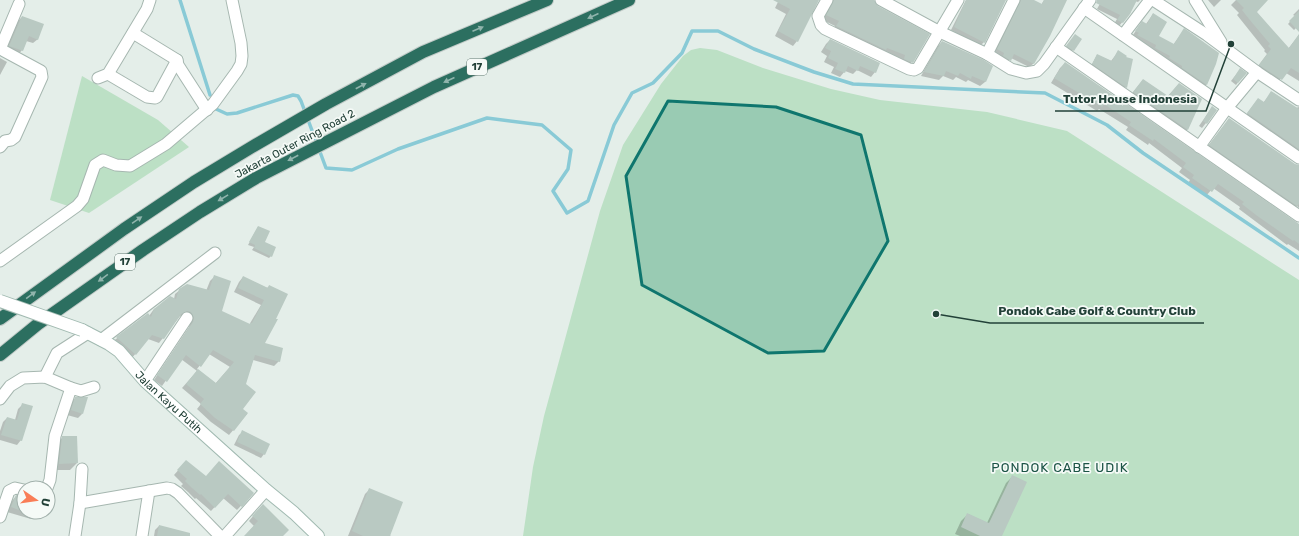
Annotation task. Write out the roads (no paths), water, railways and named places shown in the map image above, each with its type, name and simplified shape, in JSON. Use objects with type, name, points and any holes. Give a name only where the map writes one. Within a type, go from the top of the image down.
[{"type":"highway","name":"Jakarta Outer Ring Road 2","points":[[0,319],[124,229],[194,182],[257,144],[326,104],[423,52],[547,0]]},
{"type":"highway","name":"Jakarta Outer Ring Road 2","points":[[0,355],[38,324],[143,250],[200,212],[256,178],[434,87],[628,0]]},
{"type":"street","points":[[150,0],[147,9],[133,32],[103,76],[147,97],[155,98],[177,60]]},
{"type":"street","points":[[0,262],[77,206],[83,199],[95,165],[103,160],[116,165],[130,166],[166,144],[207,110],[233,77],[240,64],[242,56],[241,43],[232,0]]},
{"type":"street","points":[[826,0],[818,16],[820,24],[825,29],[914,70],[918,68],[958,0]]},
{"type":"street","points":[[881,0],[940,32],[987,54],[1011,69],[1026,73],[1037,71],[1087,4],[1123,35],[1299,158]]},
{"type":"street","points":[[987,54],[1014,0]]},
{"type":"street","points":[[1123,35],[1152,0],[1207,35],[1257,72],[1299,100]]},
{"type":"street","points":[[1195,0],[1225,48]]},
{"type":"street","points":[[0,147],[5,141],[11,140],[15,137],[42,78],[41,71],[2,50],[19,4]]},
{"type":"street","points":[[133,32],[177,60],[178,65],[207,110]]},
{"type":"street","points":[[1056,47],[1299,216]]},
{"type":"street","points":[[1199,147],[1227,108],[1257,72]]},
{"type":"street","points":[[101,340],[215,253]]},
{"type":"street","name":"Jalan Kayu Putih","points":[[0,301],[85,332],[119,351],[145,381],[318,536]]},
{"type":"street","points":[[145,381],[187,318]]},
{"type":"street","points":[[45,377],[57,353],[85,332]]},
{"type":"street","points":[[0,399],[10,386],[23,378],[45,377],[81,391],[94,387]]},
{"type":"street","points":[[50,480],[55,436],[71,388]]},
{"type":"street","points":[[74,536],[80,503],[82,469]]},
{"type":"street","points":[[0,517],[9,491],[16,488]]},
{"type":"street","points":[[80,503],[167,488],[172,489],[178,493],[209,531],[220,536]]},
{"type":"street","points":[[225,536],[266,490]]},
{"type":"street","points":[[142,536],[149,491]]},
{"type":"waterway","points":[[180,0],[210,95]]},
{"type":"waterway","points":[[216,109],[227,114],[237,113],[293,95],[298,96],[326,168],[352,170],[398,149],[487,118],[542,125],[571,150],[568,169],[553,191],[567,213],[588,201],[614,125],[632,93],[653,83],[682,53],[692,31],[718,31],[754,49],[814,72],[853,84],[1045,93],[1107,125],[1143,153],[1299,258]]},
{"type":"place","name":"Tutor House Indonesia","points":[[1231,44]]},
{"type":"place","name":"Pondok Cabe Golf & Country Club","points":[[936,314]]},
{"type":"district","name":"PONDOK CABE UDIK","points":[[1060,467]]}]
